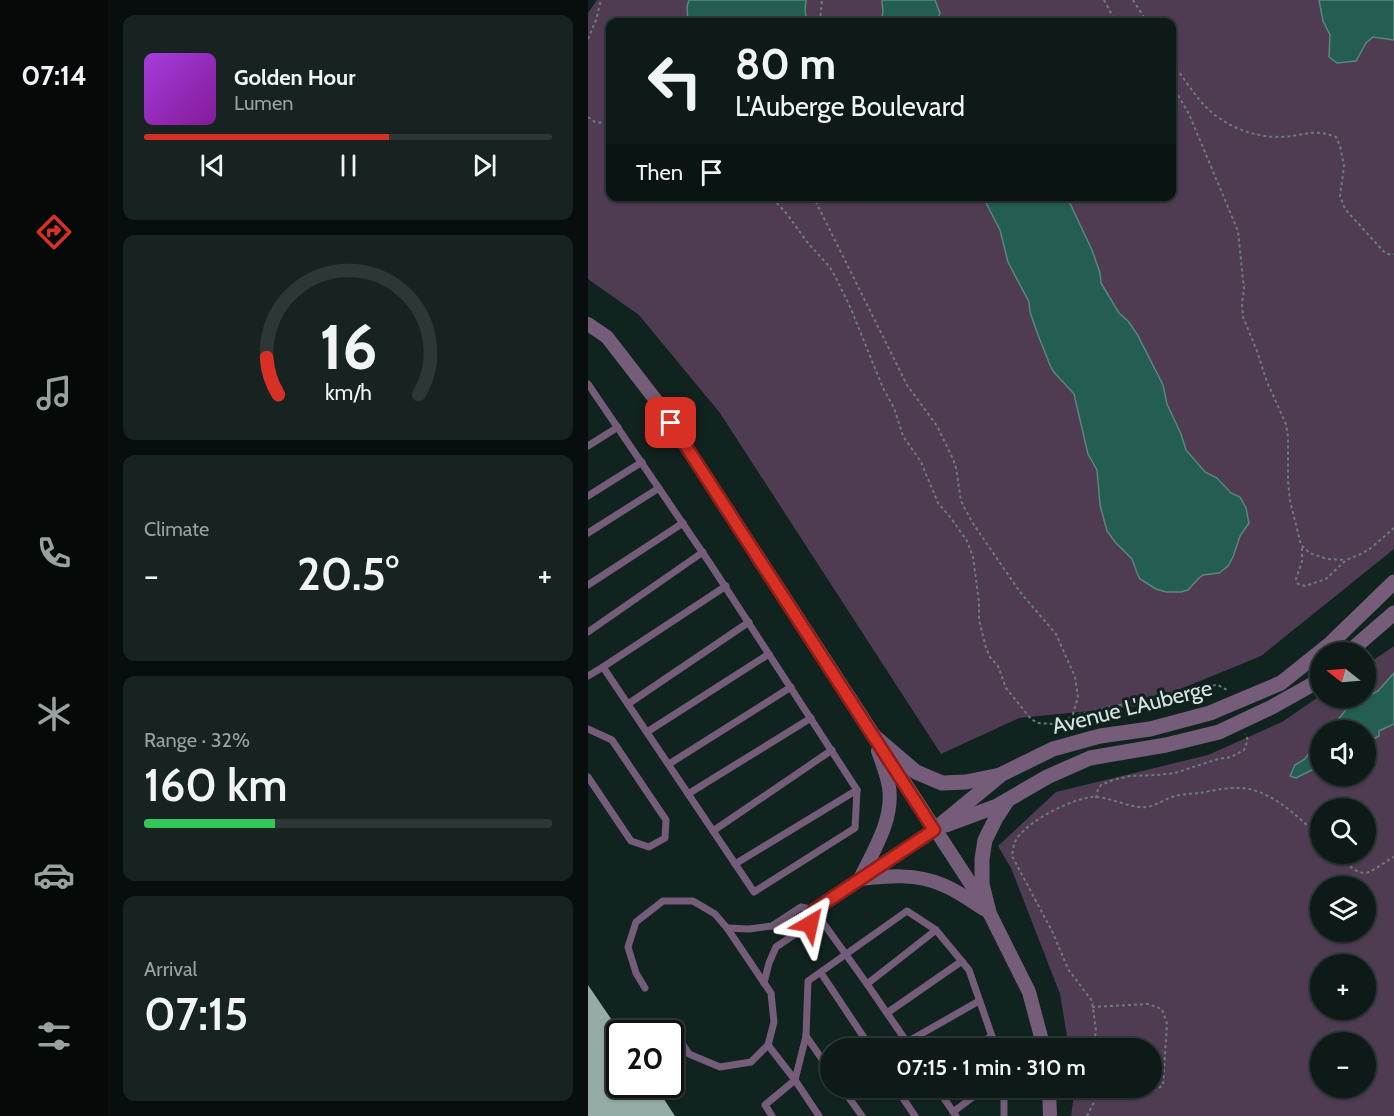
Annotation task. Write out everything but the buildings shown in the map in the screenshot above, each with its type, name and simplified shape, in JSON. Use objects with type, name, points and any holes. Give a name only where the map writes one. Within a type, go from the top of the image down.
[{"type":"street","points":[[588,324],[607,337],[658,403],[989,912],[1029,992],[1042,1038]]},
{"type":"street","name":"Avenue L'Auberge","points":[[814,910],[934,830],[1002,774],[1053,748],[1100,736],[1150,729],[1210,713],[1281,683],[1331,644],[1394,582]]},
{"type":"street","points":[[1361,642],[1394,613]]},
{"type":"street","name":"Avenue L'Auberge","points":[[934,830],[997,806],[1047,777],[1090,758],[1166,745],[1219,732],[1310,686]]},
{"type":"street","points":[[874,737],[916,772],[942,783],[966,782],[1002,774]]},
{"type":"street","points":[[860,879],[883,833],[888,813],[889,788],[874,737]]},
{"type":"street","points":[[989,912],[982,884],[985,840],[1008,800]]},
{"type":"street","points":[[860,879],[899,875],[922,878],[944,885],[989,912]]},
{"type":"street","points":[[1049,1098],[1050,1116]]},
{"type":"lane","points":[[588,384],[726,586],[857,790],[855,828],[754,892],[603,667]]},
{"type":"lane","points":[[588,401],[597,396]]},
{"type":"lane","points":[[588,446],[618,427]]},
{"type":"lane","points":[[588,496],[642,462]]},
{"type":"lane","points":[[588,533],[659,488]]},
{"type":"lane","points":[[588,585],[683,523]]},
{"type":"lane","points":[[588,632],[703,552]]},
{"type":"lane","points":[[588,676],[726,586]]},
{"type":"lane","points":[[628,704],[749,622]]},
{"type":"lane","points":[[647,732],[769,654]]},
{"type":"lane","points":[[669,764],[790,687]]},
{"type":"lane","points":[[688,795],[811,718]]},
{"type":"lane","points":[[588,729],[612,740],[666,820],[665,838],[649,847],[631,841],[588,777]]},
{"type":"lane","points":[[713,831],[832,750]]},
{"type":"lane","points":[[735,864],[857,790]]},
{"type":"lane","points":[[645,988],[636,973],[628,947],[636,922],[663,901],[693,901],[716,914],[771,993],[774,1022],[768,1045],[751,1062],[720,1067],[689,1054],[684,1046]]},
{"type":"lane","points":[[727,928],[749,929],[772,926],[801,907],[814,910],[904,1038]]},
{"type":"lane","points":[[764,982],[776,947],[810,924],[814,910]]},
{"type":"lane","points":[[772,1116],[765,1106],[795,1080],[806,1036],[808,981],[907,911],[936,930],[969,970],[992,1036],[989,1038]]},
{"type":"lane","points":[[867,984],[936,930]]},
{"type":"lane","points":[[887,1013],[962,962]]},
{"type":"lane","points":[[821,972],[864,1038]]},
{"type":"lane","points":[[920,1038],[979,1000]]},
{"type":"lane","points":[[806,1036],[820,1056]]},
{"type":"lane","points":[[768,1045],[819,1116]]},
{"type":"lane","points":[[849,1098],[862,1116]]},
{"type":"lane","points":[[903,1098],[915,1116]]},
{"type":"lane","points":[[944,1098],[954,1114],[973,1098]]},
{"type":"lane","points":[[1004,1116],[1005,1098]]},
{"type":"path","points":[[588,39],[601,0]]},
{"type":"path","points":[[820,18],[822,0]]},
{"type":"path","points":[[1104,0],[1114,18]]},
{"type":"path","points":[[1133,0],[1144,18]]},
{"type":"path","points":[[1176,68],[1205,106],[1221,120],[1234,127],[1263,136],[1283,137],[1320,132],[1336,137],[1344,166],[1340,196],[1345,209],[1385,253],[1394,254]]},
{"type":"path","points":[[1176,92],[1189,114],[1238,231],[1244,289],[1243,317],[1267,382],[1286,424],[1290,501],[1301,545],[1306,550]]},
{"type":"path","points":[[588,117],[595,122],[606,123]]},
{"type":"path","points":[[774,201],[836,276],[883,388],[894,408],[903,436],[921,462],[938,503],[967,541],[973,557],[979,620],[986,648],[990,657],[999,666],[1006,688],[1031,719],[1038,723],[1053,724],[1121,704],[1205,686],[1218,685],[1228,690],[1233,703]]},
{"type":"path","points":[[815,201],[907,385],[937,426],[953,459],[961,501],[972,522],[1020,591],[1056,634],[1075,677],[1078,697],[1070,718]]},
{"type":"path","points":[[1346,560],[1322,557],[1303,547],[1302,561],[1296,579],[1298,584],[1305,586],[1326,579],[1346,560],[1371,548],[1394,528]]},
{"type":"path","points":[[1096,798],[1101,785],[1113,780],[1130,776],[1175,773],[1231,757],[1244,750],[1248,740],[1241,722]]},
{"type":"path","points":[[1095,1038],[1092,1001],[1068,969],[1053,933],[1012,856],[1015,840],[1036,820],[1048,813],[1092,797],[1144,808],[1168,798],[1224,788],[1251,789],[1282,804],[1310,828]]},
{"type":"path","points":[[1348,864],[1356,871],[1368,873],[1394,856]]},
{"type":"path","points":[[1092,1007],[1148,1004],[1162,1009],[1167,1024],[1162,1086]]},
{"type":"path","points":[[1087,1116],[1096,1098]]},
{"type":"shaded area","points":[[597,0],[1394,0],[1394,549],[1261,656],[1139,706],[1019,718],[941,754],[720,413],[639,315],[588,279],[588,13]]},
{"type":"shaded area","points":[[689,0],[806,0],[806,18],[688,18]]},
{"type":"shaded area","points":[[882,0],[935,0],[940,13],[938,18],[881,18],[883,14]]},
{"type":"shaded area","points":[[1319,0],[1394,0],[1394,40],[1373,37],[1366,43],[1356,61],[1337,63],[1329,57],[1330,35],[1323,21]]},
{"type":"shaded area","points":[[985,201],[1069,201],[1092,250],[1101,283],[1119,313],[1137,334],[1163,385],[1167,404],[1186,450],[1205,472],[1217,478],[1231,493],[1240,497],[1246,508],[1249,523],[1240,536],[1228,566],[1219,573],[1203,575],[1188,590],[1181,592],[1156,589],[1140,579],[1132,559],[1107,531],[1100,505],[1097,470],[1088,454],[1074,394],[1050,365],[1030,312],[1029,302],[1008,262],[1000,230]]},
{"type":"shaded area","points":[[1394,646],[1394,1116],[1071,1116],[1074,1098],[1162,1098],[1162,1038],[1067,1038],[1060,994],[1011,868],[998,846],[1056,792],[1208,755],[1282,722],[1310,703],[1310,708],[1376,708],[1376,658]]},
{"type":"shaded area","points":[[1394,673],[1394,724],[1379,731],[1379,736],[1376,738],[1376,720],[1338,720],[1347,708],[1376,708],[1376,692]]},
{"type":"shaded area","points":[[1310,752],[1310,771],[1296,778],[1290,776],[1295,765],[1305,759]]},
{"type":"route","points":[[671,423],[934,830],[814,910],[810,924]]}]
